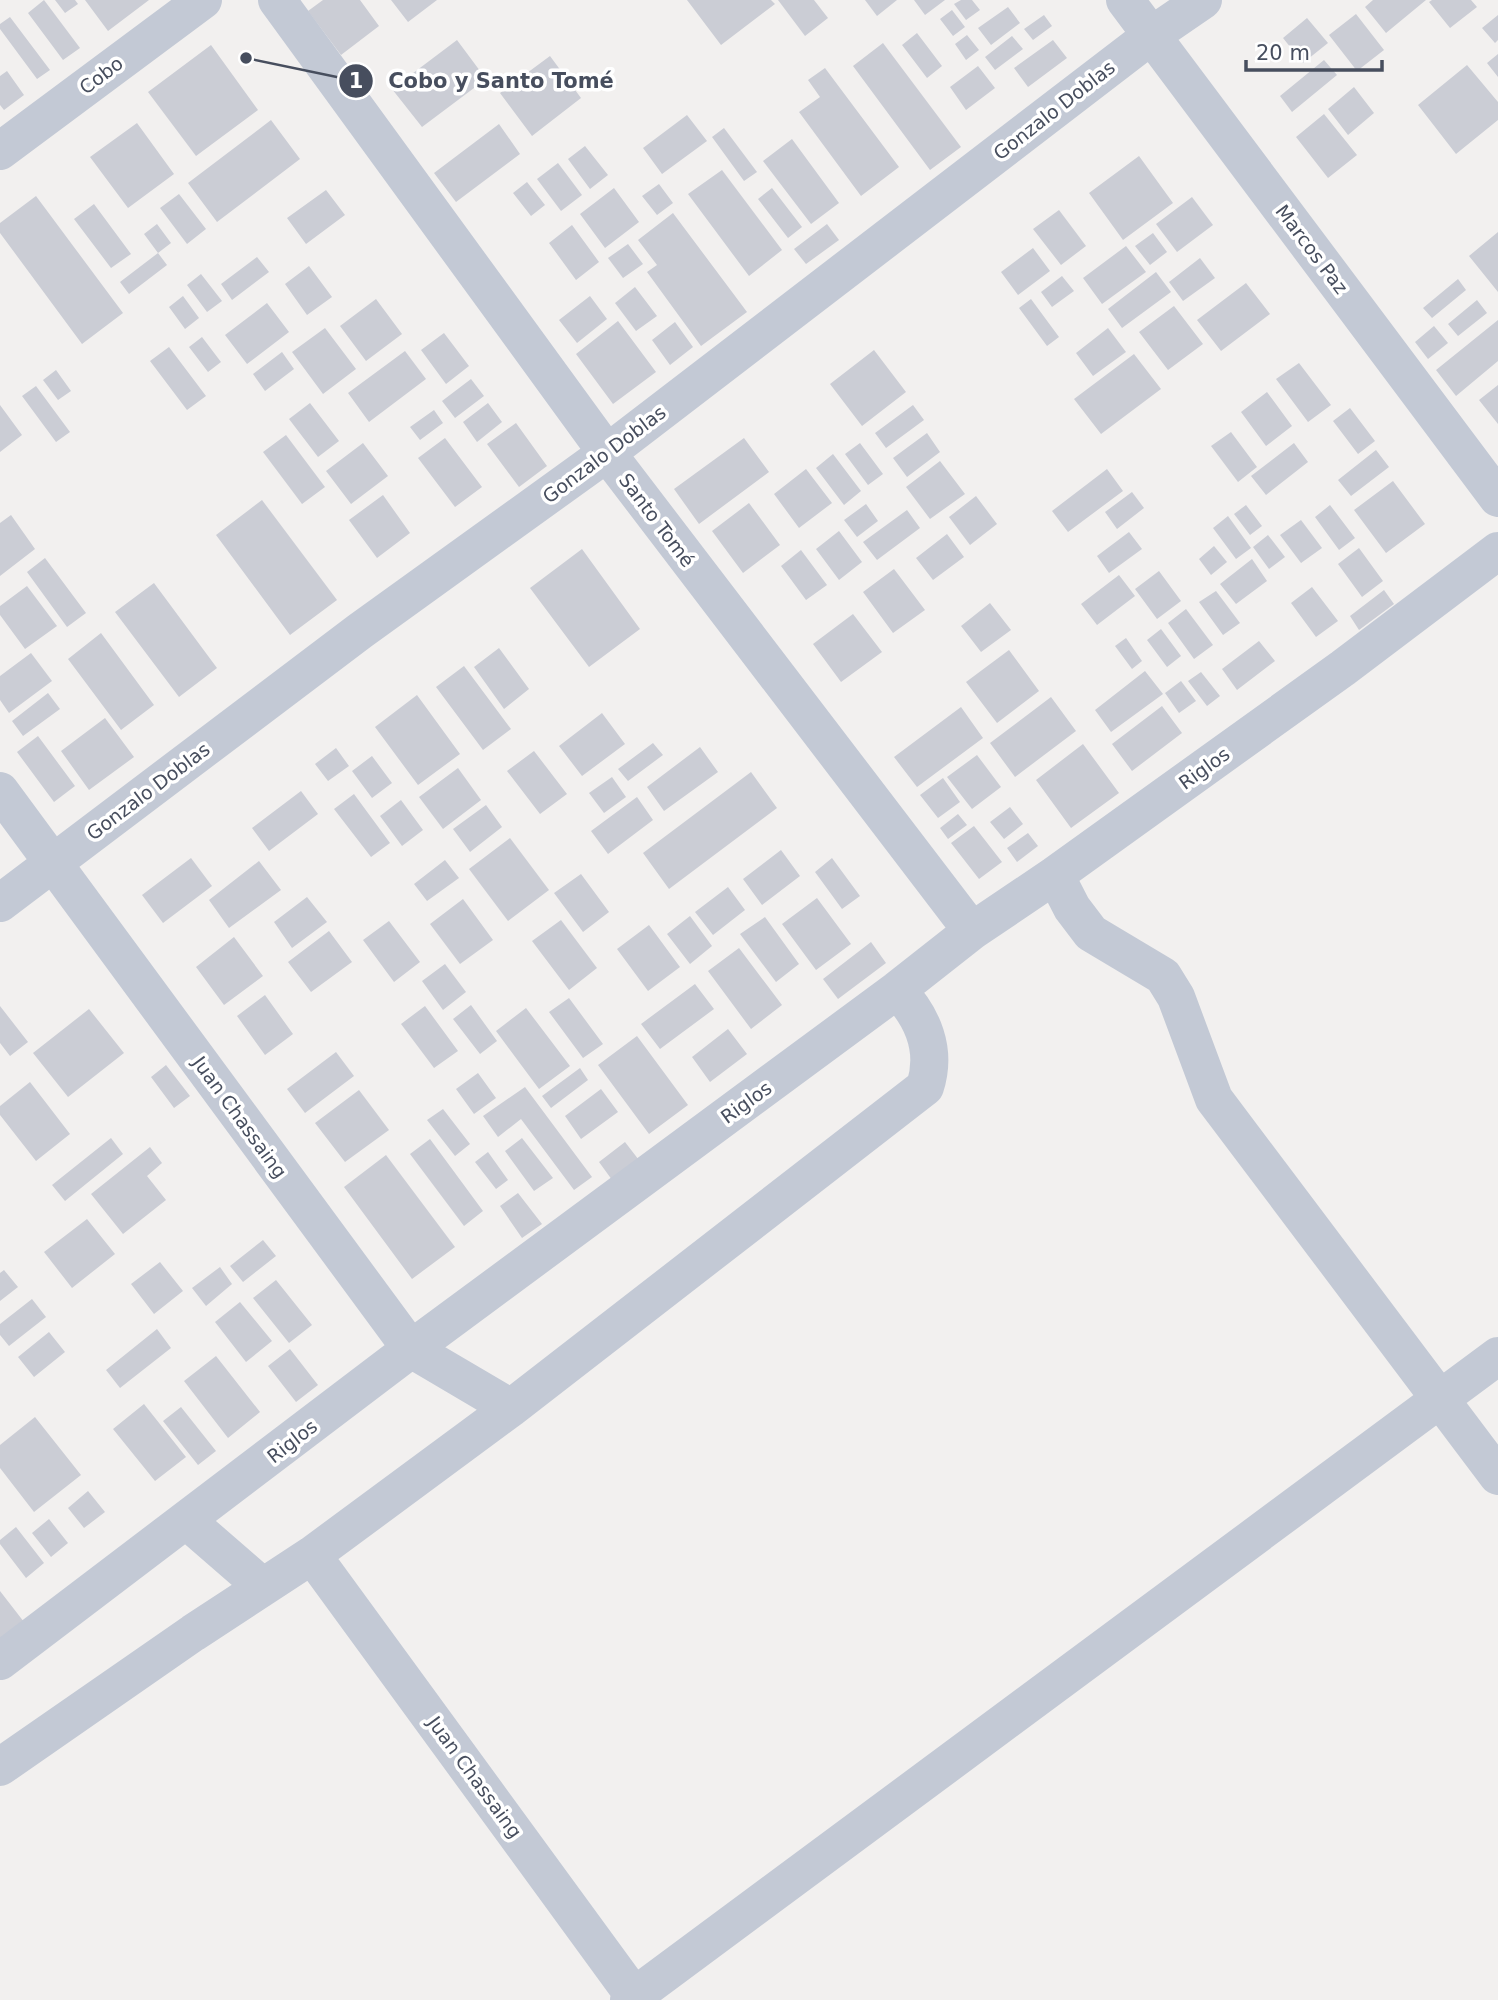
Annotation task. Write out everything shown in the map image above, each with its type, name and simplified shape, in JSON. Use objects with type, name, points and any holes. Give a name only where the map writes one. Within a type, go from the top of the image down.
[{"type":"street","name":"Cobo","points":[[0,150],[203,0]]},
{"type":"street","name":"Santo Tomé","points":[[277,0],[607,453],[972,931]]},
{"type":"street","name":"Marcos Paz","points":[[1125,0],[1498,498]]},
{"type":"street","name":"Gonzalo Doblas","points":[[0,903],[359,631],[607,453],[1152,35],[1203,0]]},
{"type":"street","name":"Riglos","points":[[0,1661],[411,1349],[897,990],[972,931],[1055,875],[1343,668],[1498,551]]},
{"type":"street","name":"Juan Chassaing","points":[[0,792],[411,1349],[511,1408]]},
{"type":"street","points":[[1055,875],[1072,908],[1091,933],[1163,976],[1176,997],[1214,1099],[1498,1476]]},
{"type":"street","points":[[0,1767],[312,1555],[511,1408],[925,1087],[930,1073],[931,1052],[915,1009],[897,990]]},
{"type":"street","points":[[634,1999],[1498,1356]]},
{"type":"street","points":[[187,1521],[264,1587]]},
{"type":"street","name":"Juan Chassaing","points":[[312,1555],[634,1999]]},
{"type":"building","points":[[44,0],[80,48],[63,60],[28,13]]},
{"type":"building","points":[[55,0],[75,0],[78,4],[65,13]]},
{"type":"building","points":[[85,0],[149,0],[108,31]]},
{"type":"building","points":[[323,0],[360,0],[379,26],[341,55],[308,11]]},
{"type":"building","points":[[391,0],[437,0],[408,22]]},
{"type":"building","points":[[687,0],[771,0],[775,4],[721,45]]},
{"type":"building","points":[[778,0],[814,0],[828,18],[805,36]]},
{"type":"building","points":[[865,0],[897,0],[877,16]]},
{"type":"building","points":[[914,0],[945,0],[925,15]]},
{"type":"building","points":[[961,0],[972,0],[980,10],[966,20],[954,4]]},
{"type":"building","points":[[1373,0],[1426,0],[1386,33],[1365,7]]},
{"type":"building","points":[[1471,0],[1477,7],[1450,28],[1429,2]]},
{"type":"building","points":[[1008,7],[1020,23],[991,45],[978,28]]},
{"type":"building","points":[[952,10],[965,27],[953,36],[940,19]]},
{"type":"building","points":[[1356,14],[1384,50],[1357,71],[1329,35]]},
{"type":"building","points":[[1044,15],[1052,26],[1033,40],[1024,29]]},
{"type":"building","points":[[1498,15],[1498,40],[1495,43],[1482,28]]},
{"type":"building","points":[[10,17],[50,70],[37,79],[0,29],[0,24]]},
{"type":"building","points":[[1307,18],[1328,43],[1303,63],[1283,38]]},
{"type":"building","points":[[917,33],[942,66],[927,78],[902,45]]},
{"type":"building","points":[[967,35],[979,50],[966,60],[955,44]]},
{"type":"building","points":[[1012,36],[1023,49],[995,70],[985,57]]},
{"type":"building","points":[[457,40],[486,79],[422,127],[392,89]]},
{"type":"building","points":[[1053,40],[1067,58],[1028,87],[1014,68]]},
{"type":"building","points":[[883,43],[961,147],[930,170],[853,66]]},
{"type":"building","points":[[211,45],[258,110],[196,156],[148,92]]},
{"type":"building","points":[[1498,54],[1498,77],[1487,63]]},
{"type":"building","points":[[550,56],[581,98],[532,136],[500,93]]},
{"type":"building","points":[[1324,60],[1337,75],[1292,112],[1280,96]]},
{"type":"building","points":[[1467,65],[1498,102],[1498,120],[1456,154],[1418,105]]},
{"type":"building","points":[[978,66],[995,88],[966,110],[950,87]]},
{"type":"building","points":[[825,68],[899,167],[861,196],[799,112],[820,97],[808,80]]},
{"type":"building","points":[[7,71],[24,95],[4,110],[0,105],[0,76]]},
{"type":"building","points":[[1354,87],[1374,113],[1348,135],[1328,109]]},
{"type":"building","points":[[1324,114],[1357,155],[1328,178],[1296,137]]},
{"type":"building","points":[[687,115],[707,141],[662,174],[643,148]]},
{"type":"building","points":[[271,120],[300,159],[217,222],[188,183]]},
{"type":"building","points":[[137,123],[174,174],[128,208],[90,157]]},
{"type":"building","points":[[499,124],[520,154],[456,202],[434,173]]},
{"type":"building","points":[[724,128],[757,172],[744,181],[712,137]]},
{"type":"building","points":[[792,139],[839,203],[811,224],[763,161]]},
{"type":"building","points":[[585,146],[608,175],[590,189],[568,159]]},
{"type":"building","points":[[1139,156],[1173,203],[1123,240],[1089,193]]},
{"type":"building","points":[[558,163],[582,195],[561,211],[537,179]]},
{"type":"building","points":[[722,170],[782,250],[749,276],[688,194]]},
{"type":"building","points":[[527,182],[545,205],[531,216],[513,193]]},
{"type":"building","points":[[659,184],[673,203],[657,215],[642,196]]},
{"type":"building","points":[[614,188],[639,222],[605,248],[580,214]]},
{"type":"building","points":[[772,188],[802,227],[788,238],[758,199]]},
{"type":"building","points":[[326,190],[345,215],[306,244],[287,218]]},
{"type":"building","points":[[179,194],[206,229],[187,244],[160,208]]},
{"type":"building","points":[[36,196],[123,313],[82,344],[0,233],[0,223]]},
{"type":"building","points":[[1192,197],[1213,225],[1177,252],[1156,224]]},
{"type":"building","points":[[94,204],[131,254],[111,268],[74,219]]},
{"type":"building","points":[[1059,210],[1086,246],[1061,265],[1033,229]]},
{"type":"building","points":[[673,213],[747,312],[701,346],[647,272],[657,265],[638,240]]},
{"type":"building","points":[[157,224],[171,243],[158,253],[144,234]]},
{"type":"building","points":[[827,224],[839,240],[806,264],[794,249]]},
{"type":"building","points":[[572,225],[599,262],[576,280],[549,243]]},
{"type":"building","points":[[1498,232],[1498,292],[1469,256]]},
{"type":"building","points":[[1153,233],[1167,252],[1150,265],[1135,246]]},
{"type":"building","points":[[628,244],[643,264],[623,278],[608,258]]},
{"type":"building","points":[[1126,246],[1146,272],[1102,304],[1083,278]]},
{"type":"building","points":[[1033,248],[1050,271],[1018,295],[1001,272]]},
{"type":"building","points":[[158,253],[167,265],[129,294],[120,282]]},
{"type":"building","points":[[257,257],[269,272],[232,300],[221,284]]},
{"type":"building","points":[[1200,258],[1215,278],[1183,301],[1169,282]]},
{"type":"building","points":[[309,266],[332,297],[307,315],[285,284]]},
{"type":"building","points":[[1156,272],[1171,292],[1122,328],[1108,309]]},
{"type":"building","points":[[201,274],[222,301],[207,312],[187,285]]},
{"type":"building","points":[[1062,276],[1074,291],[1052,307],[1041,292]]},
{"type":"building","points":[[1458,279],[1466,290],[1432,318],[1423,308]]},
{"type":"building","points":[[1246,283],[1270,314],[1221,351],[1197,320]]},
{"type":"building","points":[[635,287],[657,316],[636,331],[615,303]]},
{"type":"building","points":[[183,296],[199,318],[185,329],[169,307]]},
{"type":"building","points":[[590,296],[607,319],[577,343],[559,320]]},
{"type":"building","points":[[376,299],[402,334],[366,361],[340,326]]},
{"type":"building","points":[[1031,299],[1059,337],[1047,346],[1019,308]]},
{"type":"building","points":[[1477,300],[1487,313],[1458,336],[1448,324]]},
{"type":"building","points":[[267,303],[289,332],[247,364],[225,335]]},
{"type":"building","points":[[1174,306],[1203,344],[1168,370],[1139,332]]},
{"type":"building","points":[[1498,320],[1498,361],[1456,396],[1436,370]]},
{"type":"building","points":[[618,321],[656,372],[613,404],[576,354]]},
{"type":"building","points":[[675,322],[693,347],[670,365],[652,340]]},
{"type":"building","points":[[1434,326],[1448,343],[1428,359],[1415,342]]},
{"type":"building","points":[[325,328],[356,369],[323,394],[292,352]]},
{"type":"building","points":[[1108,328],[1126,352],[1093,376],[1076,353]]},
{"type":"building","points":[[444,333],[469,366],[446,384],[421,350]]},
{"type":"building","points":[[202,337],[221,362],[208,372],[189,347]]},
{"type":"building","points":[[169,347],[206,396],[187,410],[150,361]]},
{"type":"building","points":[[874,350],[906,392],[862,426],[830,384]]},
{"type":"building","points":[[405,351],[426,379],[369,422],[348,393]]},
{"type":"building","points":[[282,352],[294,369],[265,391],[253,374]]},
{"type":"building","points":[[1134,354],[1161,389],[1101,434],[1074,399]]},
{"type":"building","points":[[1299,363],[1331,405],[1308,422],[1276,379]]},
{"type":"building","points":[[56,370],[71,391],[58,400],[43,380]]},
{"type":"building","points":[[471,379],[484,396],[455,418],[442,401]]},
{"type":"building","points":[[1498,385],[1498,424],[1479,400]]},
{"type":"building","points":[[36,386],[70,432],[56,442],[22,396]]},
{"type":"building","points":[[1267,392],[1292,426],[1266,446],[1241,412]]},
{"type":"building","points":[[310,403],[339,441],[318,457],[289,419]]},
{"type":"building","points":[[488,403],[502,422],[477,442],[463,422]]},
{"type":"building","points":[[0,405],[22,435],[0,452]]},
{"type":"building","points":[[913,405],[924,420],[886,448],[875,433]]},
{"type":"building","points":[[1350,408],[1375,441],[1358,454],[1333,421]]},
{"type":"building","points":[[434,410],[443,423],[420,440],[410,427]]},
{"type":"building","points":[[516,423],[547,466],[519,487],[487,444]]},
{"type":"building","points":[[1231,432],[1257,467],[1238,482],[1211,446]]},
{"type":"building","points":[[927,433],[940,452],[907,477],[893,458]]},
{"type":"building","points":[[286,435],[325,487],[302,504],[263,452]]},
{"type":"building","points":[[445,438],[482,487],[455,507],[418,458]]},
{"type":"building","points":[[744,438],[769,472],[699,524],[674,489]]},
{"type":"building","points":[[363,443],[388,476],[351,504],[326,471]]},
{"type":"building","points":[[860,443],[883,474],[868,485],[845,454]]},
{"type":"building","points":[[1294,443],[1308,462],[1266,495],[1251,476]]},
{"type":"building","points":[[1376,450],[1389,467],[1351,496],[1338,480]]},
{"type":"building","points":[[833,454],[861,491],[844,505],[816,468]]},
{"type":"building","points":[[940,461],[965,494],[930,519],[906,487]]},
{"type":"building","points":[[806,469],[832,503],[799,528],[774,494]]},
{"type":"building","points":[[1107,469],[1123,491],[1068,532],[1052,511]]},
{"type":"building","points":[[1393,481],[1425,524],[1386,553],[1354,510]]},
{"type":"building","points":[[1132,492],[1144,508],[1117,529],[1105,512]]},
{"type":"building","points":[[383,495],[410,533],[377,558],[349,520]]},
{"type":"building","points":[[976,496],[997,524],[970,545],[949,517]]},
{"type":"building","points":[[262,500],[337,600],[290,635],[216,535]]},
{"type":"building","points":[[749,503],[780,545],[743,573],[712,531]]},
{"type":"building","points":[[866,504],[878,521],[857,537],[844,520]]},
{"type":"building","points":[[1246,505],[1262,526],[1250,535],[1234,514]]},
{"type":"building","points":[[1330,505],[1355,538],[1339,550],[1315,517]]},
{"type":"building","points":[[907,510],[920,528],[877,560],[863,542]]},
{"type":"building","points":[[11,515],[35,549],[0,576],[0,523]]},
{"type":"building","points":[[1228,516],[1251,548],[1236,559],[1213,528]]},
{"type":"building","points":[[1301,520],[1322,548],[1301,563],[1280,535]]},
{"type":"building","points":[[839,531],[862,562],[839,580],[816,549]]},
{"type":"building","points":[[1129,532],[1142,549],[1109,573],[1097,556]]},
{"type":"building","points":[[947,534],[964,557],[933,580],[916,558]]},
{"type":"building","points":[[1268,535],[1285,557],[1269,569],[1253,547]]},
{"type":"building","points":[[1214,546],[1227,562],[1211,575],[1199,559]]},
{"type":"building","points":[[1359,548],[1383,581],[1362,597],[1338,564]]},
{"type":"building","points":[[582,549],[640,629],[589,667],[530,588]]},
{"type":"building","points":[[801,550],[827,585],[806,600],[781,566]]},
{"type":"building","points":[[45,558],[86,613],[67,627],[27,572]]},
{"type":"building","points":[[1252,559],[1267,581],[1236,604],[1220,584]]},
{"type":"building","points":[[894,569],[925,610],[893,633],[863,592]]},
{"type":"building","points":[[1159,571],[1181,601],[1157,619],[1135,589]]},
{"type":"building","points":[[1119,575],[1135,596],[1097,625],[1081,604]]},
{"type":"building","points":[[154,583],[217,668],[179,697],[115,612]]},
{"type":"building","points":[[27,586],[57,626],[25,649],[0,615],[0,606]]},
{"type":"building","points":[[1312,587],[1338,621],[1316,637],[1291,603]]},
{"type":"building","points":[[1384,590],[1394,604],[1359,630],[1350,616]]},
{"type":"building","points":[[1216,591],[1240,623],[1223,635],[1199,602]]},
{"type":"building","points":[[990,603],[1011,630],[981,652],[961,626]]},
{"type":"building","points":[[1186,609],[1213,645],[1194,659],[1168,623]]},
{"type":"building","points":[[853,614],[882,652],[841,682],[813,644]]},
{"type":"building","points":[[1161,629],[1181,656],[1167,667],[1147,640]]},
{"type":"building","points":[[101,633],[154,705],[121,730],[68,659]]},
{"type":"building","points":[[1126,638],[1142,661],[1132,669],[1115,646]]},
{"type":"building","points":[[1259,641],[1275,661],[1237,690],[1222,669]]},
{"type":"building","points":[[499,648],[529,689],[504,709],[474,667]]},
{"type":"building","points":[[1009,650],[1039,691],[997,723],[966,682]]},
{"type":"building","points":[[31,653],[52,681],[9,713],[0,700],[0,676]]},
{"type":"building","points":[[464,666],[511,729],[483,750],[436,687]]},
{"type":"building","points":[[1145,671],[1163,694],[1111,732],[1095,710]]},
{"type":"building","points":[[1201,672],[1220,696],[1207,706],[1188,681]]},
{"type":"building","points":[[1181,681],[1196,701],[1179,713],[1165,693]]},
{"type":"building","points":[[48,693],[60,709],[23,736],[12,721]]},
{"type":"building","points":[[417,695],[460,754],[418,785],[375,727]]},
{"type":"building","points":[[1051,697],[1076,731],[1015,777],[990,743]]},
{"type":"building","points":[[1162,706],[1182,733],[1132,771],[1112,744]]},
{"type":"building","points":[[961,707],[983,738],[917,787],[894,757]]},
{"type":"building","points":[[602,713],[625,744],[582,776],[559,746]]},
{"type":"building","points":[[105,718],[134,757],[89,790],[61,751]]},
{"type":"building","points":[[38,736],[75,786],[54,802],[17,752]]},
{"type":"building","points":[[653,743],[663,755],[628,781],[618,769]]},
{"type":"building","points":[[1083,744],[1119,793],[1071,828],[1036,780]]},
{"type":"building","points":[[700,747],[718,772],[664,811],[647,787]]},
{"type":"building","points":[[336,748],[349,766],[328,781],[315,764]]},
{"type":"building","points":[[534,751],[567,794],[540,814],[507,771]]},
{"type":"building","points":[[977,755],[1001,787],[972,809],[947,777]]},
{"type":"building","points":[[372,756],[392,783],[372,798],[352,771]]},
{"type":"building","points":[[458,768],[481,800],[443,829],[419,797]]},
{"type":"building","points":[[751,772],[777,808],[669,889],[643,853]]},
{"type":"building","points":[[612,777],[626,797],[604,813],[589,793]]},
{"type":"building","points":[[943,778],[960,802],[938,818],[920,795]]},
{"type":"building","points":[[301,791],[318,814],[269,851],[252,828]]},
{"type":"building","points":[[354,794],[390,843],[371,857],[334,809]]},
{"type":"building","points":[[637,797],[653,820],[608,854],[591,831]]},
{"type":"building","points":[[401,800],[423,830],[402,846],[380,816]]},
{"type":"building","points":[[486,805],[502,827],[470,852],[453,829]]},
{"type":"building","points":[[1010,807],[1023,824],[1004,839],[990,822]]},
{"type":"building","points":[[958,814],[967,825],[948,839],[940,828]]},
{"type":"building","points":[[974,826],[1002,862],[979,879],[951,843]]},
{"type":"building","points":[[1028,833],[1038,846],[1017,862],[1007,848]]},
{"type":"building","points":[[510,838],[549,890],[508,921],[469,869]]},
{"type":"building","points":[[781,850],[800,876],[762,905],[743,879]]},
{"type":"building","points":[[191,858],[212,886],[163,923],[142,895]]},
{"type":"building","points":[[832,858],[860,896],[842,909],[815,872]]},
{"type":"building","points":[[445,860],[459,878],[427,901],[414,884]]},
{"type":"building","points":[[259,861],[281,890],[229,928],[209,900]]},
{"type":"building","points":[[581,874],[609,912],[583,932],[554,893]]},
{"type":"building","points":[[728,887],[745,910],[713,935],[695,912]]},
{"type":"building","points":[[307,897],[327,922],[292,948],[274,922]]},
{"type":"building","points":[[817,898],[851,944],[816,970],[782,924]]},
{"type":"building","points":[[463,899],[493,940],[460,964],[430,924]]},
{"type":"building","points":[[690,916],[712,946],[690,964],[667,934]]},
{"type":"building","points":[[765,917],[799,964],[776,982],[740,934]]},
{"type":"building","points":[[561,920],[597,968],[569,990],[532,941]]},
{"type":"building","points":[[389,921],[420,962],[394,982],[363,940]]},
{"type":"building","points":[[649,925],[680,967],[648,991],[617,949]]},
{"type":"building","points":[[329,931],[352,962],[311,992],[288,962]]},
{"type":"building","points":[[234,937],[263,976],[224,1005],[196,967]]},
{"type":"building","points":[[871,942],[886,963],[838,999],[823,979]]},
{"type":"building","points":[[739,948],[782,1005],[751,1029],[708,971]]},
{"type":"building","points":[[445,964],[466,992],[443,1010],[422,981]]},
{"type":"building","points":[[695,984],[714,1009],[660,1049],[641,1024]]},
{"type":"building","points":[[265,995],[293,1034],[265,1055],[237,1016]]},
{"type":"building","points":[[569,998],[603,1044],[583,1058],[549,1012]]},
{"type":"building","points":[[471,1005],[497,1041],[480,1054],[453,1019]]},
{"type":"building","points":[[0,1006],[28,1042],[10,1056],[0,1043]]},
{"type":"building","points":[[425,1006],[458,1051],[434,1068],[401,1024]]},
{"type":"building","points":[[526,1008],[570,1066],[539,1089],[496,1031]]},
{"type":"building","points":[[89,1009],[124,1053],[68,1097],[33,1053]]},
{"type":"building","points":[[728,1029],[747,1054],[710,1082],[692,1057]]},
{"type":"building","points":[[637,1036],[688,1105],[649,1134],[598,1065]]},
{"type":"building","points":[[336,1052],[354,1076],[305,1113],[287,1089]]},
{"type":"building","points":[[166,1065],[190,1096],[174,1108],[151,1077]]},
{"type":"building","points":[[580,1068],[588,1080],[551,1108],[542,1096]]},
{"type":"building","points":[[478,1073],[496,1098],[474,1114],[456,1089]]},
{"type":"building","points":[[30,1082],[70,1134],[36,1161],[0,1115],[0,1106]]},
{"type":"building","points":[[525,1087],[592,1177],[574,1190],[521,1119],[498,1137],[483,1116]]},
{"type":"building","points":[[601,1089],[618,1112],[581,1139],[565,1116]]},
{"type":"building","points":[[359,1090],[389,1130],[345,1162],[315,1123]]},
{"type":"building","points":[[443,1109],[470,1144],[455,1156],[427,1120]]},
{"type":"building","points":[[111,1138],[123,1154],[65,1201],[52,1185]]},
{"type":"building","points":[[522,1138],[553,1178],[534,1191],[505,1151]]},
{"type":"building","points":[[430,1139],[483,1211],[464,1226],[410,1154]]},
{"type":"building","points":[[625,1142],[642,1164],[615,1184],[599,1162]]},
{"type":"building","points":[[150,1147],[162,1163],[147,1176],[166,1200],[123,1234],[91,1194]]},
{"type":"building","points":[[488,1152],[508,1180],[496,1189],[475,1162]]},
{"type":"building","points":[[386,1155],[455,1247],[412,1279],[344,1187]]},
{"type":"building","points":[[518,1193],[542,1224],[522,1238],[500,1206]]},
{"type":"building","points":[[87,1219],[115,1254],[72,1288],[44,1252]]},
{"type":"building","points":[[263,1240],[276,1256],[243,1282],[230,1266]]},
{"type":"building","points":[[160,1262],[183,1291],[154,1314],[131,1284]]},
{"type":"building","points":[[220,1267],[232,1284],[206,1306],[192,1288]]},
{"type":"building","points":[[4,1270],[18,1287],[0,1301],[0,1273]]},
{"type":"building","points":[[276,1280],[312,1325],[289,1343],[253,1298]]},
{"type":"building","points":[[32,1299],[46,1317],[9,1346],[0,1335],[0,1324]]},
{"type":"building","points":[[240,1302],[272,1341],[246,1362],[215,1322]]},
{"type":"building","points":[[157,1329],[171,1348],[120,1388],[106,1370]]},
{"type":"building","points":[[49,1332],[65,1352],[34,1377],[18,1357]]},
{"type":"building","points":[[290,1349],[318,1385],[296,1402],[268,1366]]},
{"type":"building","points":[[216,1356],[260,1412],[228,1438],[184,1381]]},
{"type":"building","points":[[144,1404],[186,1457],[155,1481],[113,1429]]},
{"type":"building","points":[[181,1407],[216,1451],[198,1465],[163,1421]]},
{"type":"building","points":[[35,1417],[81,1475],[34,1512],[0,1468],[0,1445]]},
{"type":"building","points":[[88,1491],[105,1512],[84,1528],[68,1508]]},
{"type":"building","points":[[49,1519],[68,1543],[51,1557],[32,1533]]},
{"type":"building","points":[[16,1527],[44,1563],[26,1578],[0,1544],[0,1540]]},
{"type":"building","points":[[0,1591],[24,1622],[0,1641]]},
{"type":"place","name":"Cobo y Santo Tomé","points":[[246,58]]}]
